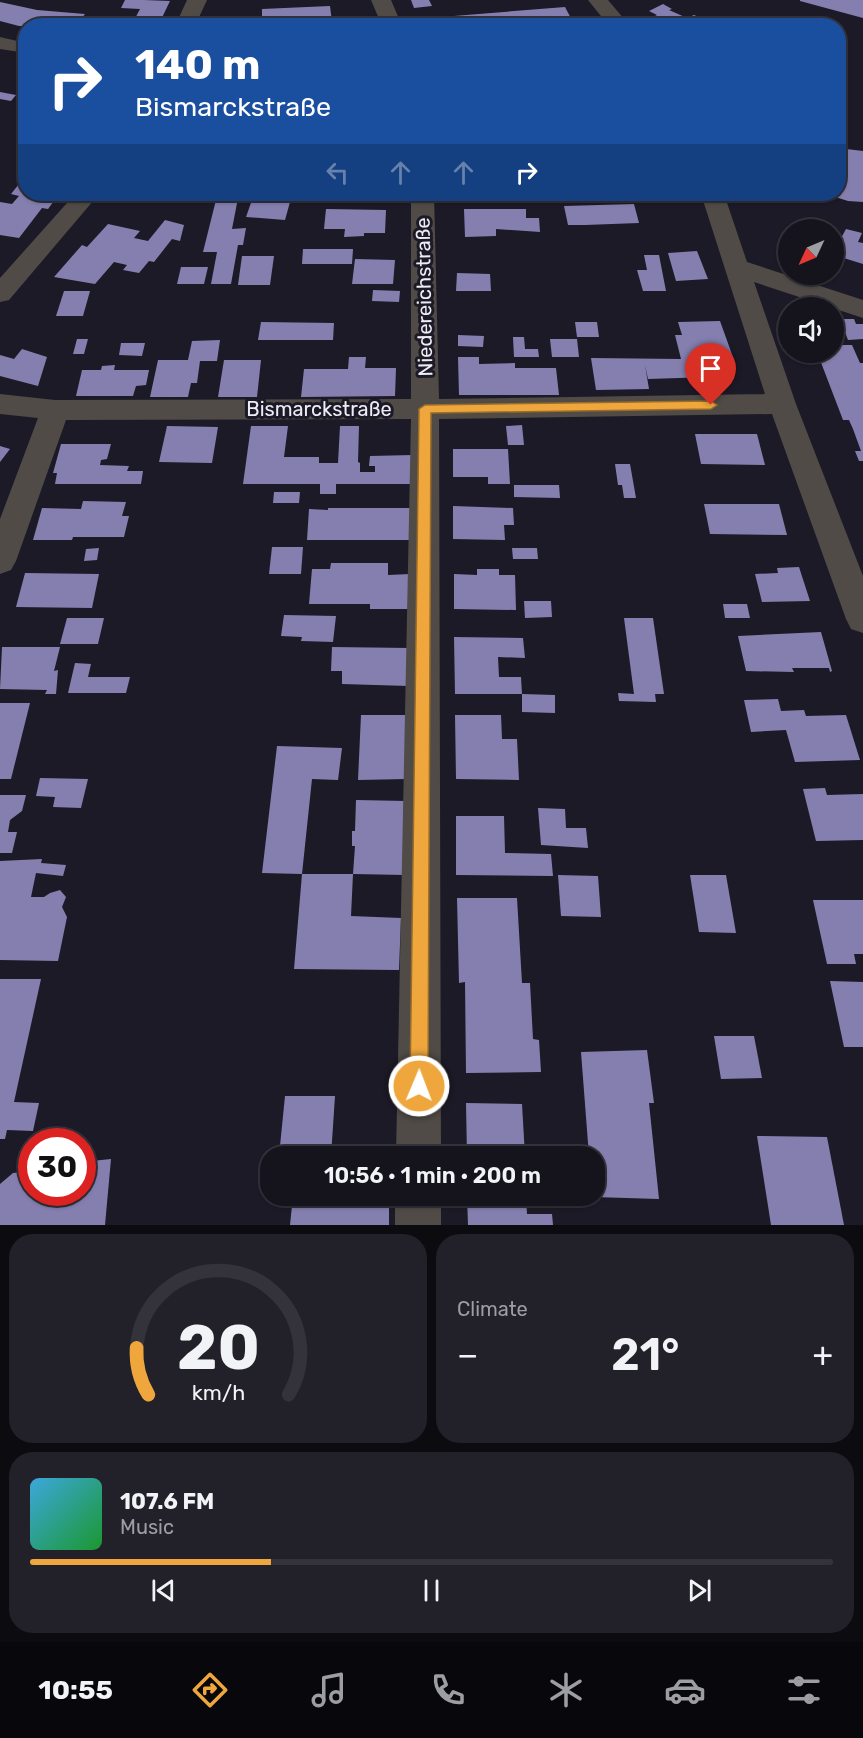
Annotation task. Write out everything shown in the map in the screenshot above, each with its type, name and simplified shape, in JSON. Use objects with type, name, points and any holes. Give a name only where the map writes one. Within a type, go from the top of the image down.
[{"type":"street","points":[[189,18],[197,0]]},
{"type":"street","points":[[381,0],[389,18]]},
{"type":"street","points":[[598,0],[613,18]]},
{"type":"street","points":[[0,43],[18,47]]},
{"type":"street","points":[[0,294],[81,201]]},
{"type":"street","name":"Niedereichstraße","points":[[418,1146],[425,409],[422,201]]},
{"type":"street","points":[[714,201],[782,404],[863,620]]},
{"type":"street","points":[[0,252],[32,257]]},
{"type":"street","points":[[736,267],[863,309]]},
{"type":"street","name":"Bismarckstraße","points":[[0,404],[55,410],[425,409],[782,404]]},
{"type":"street","points":[[0,561],[55,410]]},
{"type":"street","points":[[418,1206],[418,1225]]},
{"type":"building","points":[[125,0],[170,1],[162,18],[135,18],[140,9],[121,8]]},
{"type":"building","points":[[411,0],[429,0],[432,6],[414,8]]},
{"type":"building","points":[[863,0],[863,18],[800,1]]},
{"type":"building","points":[[0,2],[37,10],[85,14],[82,18],[18,18],[18,26],[0,21]]},
{"type":"building","points":[[663,4],[672,9],[669,10],[687,18],[651,18],[657,15],[649,11]]},
{"type":"building","points":[[330,6],[332,18],[262,18],[262,9]]},
{"type":"building","points":[[565,7],[571,18],[429,18]]},
{"type":"building","points":[[0,92],[16,95],[11,101],[0,99]]},
{"type":"building","points":[[846,149],[863,151],[863,202],[846,200]]},
{"type":"building","points":[[18,185],[18,196],[11,194]]},
{"type":"building","points":[[18,197],[18,201],[54,201],[48,209],[42,208],[19,238],[0,235],[0,202],[12,204]]},
{"type":"building","points":[[216,201],[237,201],[232,229],[246,228],[243,245],[238,245],[231,284],[211,284],[217,252],[203,252]]},
{"type":"building","points":[[252,201],[290,202],[285,220],[246,217]]},
{"type":"building","points":[[634,204],[639,223],[568,225],[564,206]]},
{"type":"building","points":[[326,209],[386,210],[385,233],[364,233],[364,236],[344,237],[345,229],[324,229]]},
{"type":"building","points":[[464,209],[526,209],[526,218],[539,218],[540,232],[496,229],[496,236],[465,237]]},
{"type":"building","points":[[165,220],[184,225],[180,241],[172,239],[154,262],[149,261],[139,273],[123,270],[127,265],[114,262],[95,284],[54,277],[82,245],[87,247],[108,224],[140,231],[134,238],[148,241]]},
{"type":"building","points":[[846,229],[862,233],[858,242],[863,243],[863,264],[844,258]]},
{"type":"building","points":[[303,249],[353,249],[352,264],[302,264]]},
{"type":"building","points":[[697,251],[708,279],[676,281],[668,253]]},
{"type":"building","points":[[644,255],[659,255],[666,291],[643,291],[637,270],[647,270]]},
{"type":"building","points":[[242,256],[274,256],[270,285],[238,285]]},
{"type":"building","points":[[355,259],[395,260],[393,284],[352,284]]},
{"type":"building","points":[[181,267],[208,267],[204,284],[177,284]]},
{"type":"building","points":[[457,273],[490,274],[491,291],[456,291]]},
{"type":"building","points":[[373,290],[400,291],[399,302],[372,301]]},
{"type":"building","points":[[64,291],[90,291],[83,316],[56,316]]},
{"type":"building","points":[[844,319],[854,319],[856,324],[863,324],[863,339],[848,340],[844,330]]},
{"type":"building","points":[[720,321],[734,360],[732,362],[735,372],[732,374],[709,373],[710,377],[648,379],[645,365],[649,389],[596,390],[591,358],[681,359],[675,335],[682,335],[678,322]]},
{"type":"building","points":[[261,322],[334,323],[333,340],[258,340]]},
{"type":"building","points":[[575,322],[597,322],[599,337],[577,337]]},
{"type":"building","points":[[458,335],[484,336],[483,347],[458,346]]},
{"type":"building","points":[[513,337],[524,337],[525,349],[538,349],[539,357],[514,357]]},
{"type":"building","points":[[77,339],[88,339],[84,354],[73,354]]},
{"type":"building","points":[[550,339],[577,339],[579,357],[552,357]]},
{"type":"building","points":[[220,340],[217,361],[200,361],[197,383],[191,383],[188,397],[150,397],[158,360],[188,360],[192,341]]},
{"type":"building","points":[[121,343],[145,343],[142,356],[119,355]]},
{"type":"building","points":[[844,345],[852,345],[860,363],[863,363],[863,461],[859,461],[855,451],[861,451],[849,420],[843,420],[821,363],[844,363]]},
{"type":"building","points":[[22,349],[47,357],[38,386],[0,376],[0,355],[14,359]]},
{"type":"building","points":[[349,357],[366,357],[365,368],[396,368],[395,396],[301,397],[304,369],[348,369]]},
{"type":"building","points":[[458,357],[479,357],[479,364],[515,363],[515,368],[556,368],[559,395],[459,395]]},
{"type":"building","points":[[224,360],[261,360],[257,397],[218,397]]},
{"type":"building","points":[[115,365],[114,370],[149,370],[146,385],[136,386],[133,396],[76,396],[82,370],[101,370],[102,366]]},
{"type":"building","points":[[522,425],[524,445],[508,445],[506,426]]},
{"type":"building","points":[[167,426],[218,427],[212,463],[159,462]]},
{"type":"building","points":[[251,426],[288,426],[284,457],[319,457],[319,463],[338,463],[340,426],[359,426],[360,472],[375,472],[375,466],[369,466],[370,456],[413,455],[412,484],[336,484],[336,494],[320,494],[320,484],[243,484]]},
{"type":"building","points":[[695,434],[757,434],[765,465],[701,464]]},
{"type":"building","points":[[61,444],[111,444],[107,459],[101,460],[100,465],[129,466],[127,471],[143,471],[141,484],[55,484],[57,473],[53,473]]},
{"type":"building","points":[[0,446],[10,449],[0,462]]},
{"type":"building","points":[[453,449],[508,449],[510,484],[488,484],[488,477],[453,477]]},
{"type":"building","points":[[615,464],[630,464],[636,498],[624,498],[622,485],[618,485]]},
{"type":"building","points":[[514,485],[559,485],[560,498],[514,497]]},
{"type":"building","points":[[274,492],[300,492],[299,503],[273,503]]},
{"type":"building","points":[[83,501],[126,502],[122,516],[129,516],[124,537],[33,540],[42,508],[81,509]]},
{"type":"building","points":[[704,504],[779,504],[787,535],[710,534]]},
{"type":"building","points":[[453,506],[513,508],[514,525],[504,525],[505,540],[453,539]]},
{"type":"building","points":[[328,508],[411,508],[411,540],[307,540],[309,509],[328,510]]},
{"type":"building","points":[[272,547],[303,547],[301,574],[269,574]]},
{"type":"building","points":[[99,548],[97,560],[84,561],[86,549]]},
{"type":"building","points":[[512,548],[537,548],[538,559],[513,559]]},
{"type":"building","points":[[331,563],[388,563],[388,575],[410,574],[410,609],[370,609],[370,604],[309,604],[312,569],[330,569]]},
{"type":"building","points":[[799,567],[810,601],[762,602],[755,574],[778,573],[777,568]]},
{"type":"building","points":[[477,569],[499,569],[499,575],[515,575],[516,610],[454,609],[454,574],[477,575]]},
{"type":"building","points":[[25,573],[99,574],[92,608],[16,607]]},
{"type":"building","points":[[524,601],[551,601],[552,617],[525,618]]},
{"type":"building","points":[[723,604],[747,604],[750,618],[725,618]]},
{"type":"building","points":[[284,615],[336,616],[333,642],[301,641],[302,637],[281,636]]},
{"type":"building","points":[[67,618],[104,618],[98,644],[60,644]]},
{"type":"building","points":[[624,618],[653,618],[664,694],[655,694],[656,702],[619,701],[618,693],[634,694]]},
{"type":"building","points":[[821,632],[832,671],[830,672],[829,668],[792,668],[794,672],[746,671],[738,636]]},
{"type":"building","points":[[454,637],[523,638],[525,658],[498,657],[499,677],[521,677],[522,694],[455,694]]},
{"type":"building","points":[[2,647],[60,647],[54,671],[58,670],[56,694],[45,694],[47,690],[0,689]]},
{"type":"building","points":[[332,647],[410,648],[409,686],[342,684],[342,671],[331,671]]},
{"type":"building","points":[[75,663],[91,664],[88,677],[130,677],[126,693],[68,693]]},
{"type":"building","points":[[522,694],[555,695],[555,713],[522,712]]},
{"type":"building","points":[[778,699],[781,711],[804,710],[806,716],[846,715],[860,760],[795,762],[786,730],[751,732],[744,700]]},
{"type":"building","points":[[0,703],[30,703],[11,779],[0,779]]},
{"type":"building","points":[[361,715],[408,715],[407,779],[358,780]]},
{"type":"building","points":[[455,715],[501,715],[502,739],[517,739],[519,780],[456,779]]},
{"type":"building","points":[[277,746],[342,748],[338,780],[312,779],[302,874],[262,873]]},
{"type":"building","points":[[40,778],[88,779],[81,808],[53,807],[55,797],[36,796]]},
{"type":"building","points":[[825,788],[827,795],[863,794],[863,840],[816,841],[803,789]]},
{"type":"building","points":[[0,795],[26,795],[22,811],[10,820],[8,832],[17,832],[12,853],[0,853]]},
{"type":"building","points":[[356,800],[406,801],[405,875],[353,874],[355,846],[352,846],[352,831],[355,831]]},
{"type":"building","points":[[538,808],[565,809],[566,828],[586,828],[588,848],[541,845]]},
{"type":"building","points":[[456,816],[504,816],[505,853],[551,854],[553,876],[456,875]]},
{"type":"building","points":[[42,859],[41,863],[66,865],[63,876],[36,873],[31,897],[44,897],[60,890],[66,897],[62,907],[67,917],[58,961],[0,960],[0,861]]},
{"type":"building","points":[[302,874],[353,874],[351,916],[401,918],[399,970],[294,969]]},
{"type":"building","points":[[558,875],[598,876],[601,917],[561,916]]},
{"type":"building","points":[[690,875],[726,875],[736,933],[699,932]]},
{"type":"building","points":[[457,898],[517,898],[522,983],[530,983],[533,1039],[539,1040],[541,1072],[466,1073],[465,982],[459,983]]},
{"type":"building","points":[[813,900],[863,900],[863,954],[854,954],[856,964],[827,964]]},
{"type":"building","points":[[0,979],[41,979],[14,1102],[39,1103],[34,1128],[7,1130],[5,1139],[0,1139]]},
{"type":"building","points":[[830,981],[863,982],[863,1047],[844,1047]]},
{"type":"building","points":[[714,1036],[754,1036],[762,1078],[721,1079]]},
{"type":"building","points":[[647,1050],[654,1103],[649,1103],[659,1199],[605,1197],[605,1146],[588,1146],[581,1052]]},
{"type":"building","points":[[285,1096],[335,1096],[332,1146],[280,1146]]},
{"type":"building","points":[[466,1103],[522,1104],[524,1146],[467,1146]]},
{"type":"building","points":[[757,1136],[827,1137],[844,1225],[771,1225]]},
{"type":"building","points":[[111,1159],[105,1225],[0,1225],[0,1184],[13,1173],[18,1172],[18,1206],[96,1206],[96,1161]]},
{"type":"building","points":[[292,1206],[389,1206],[389,1225],[290,1225]]},
{"type":"building","points":[[467,1206],[527,1206],[527,1214],[552,1214],[553,1225],[468,1225]]},
{"type":"route","points":[[419,1086],[425,409],[711,405]]}]
